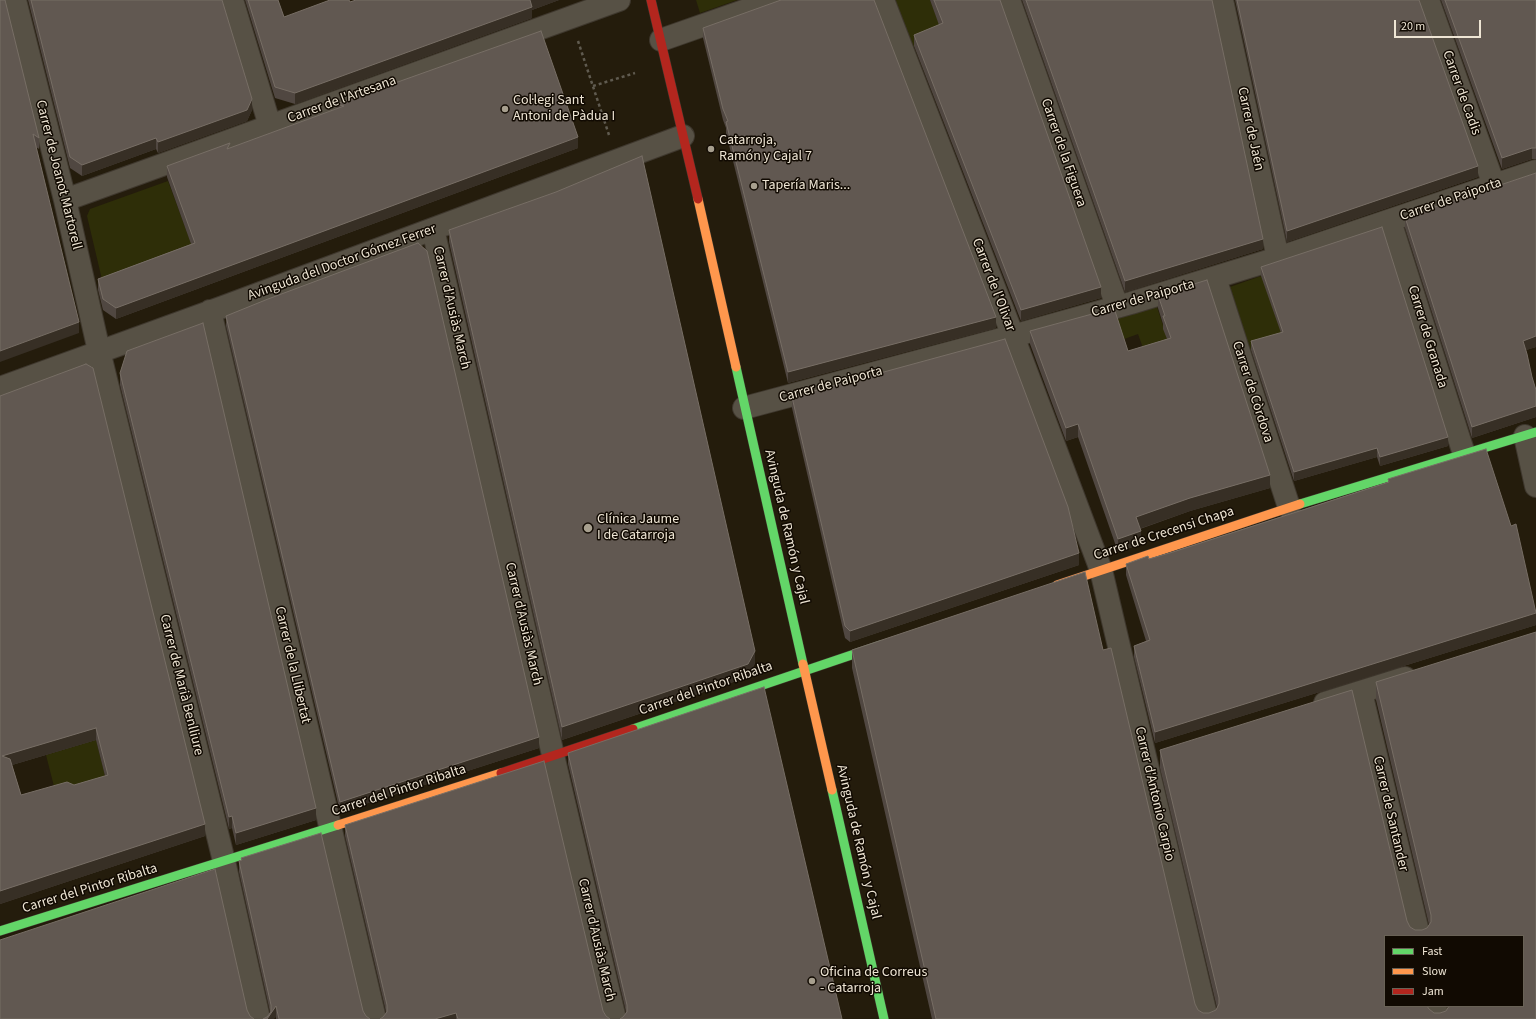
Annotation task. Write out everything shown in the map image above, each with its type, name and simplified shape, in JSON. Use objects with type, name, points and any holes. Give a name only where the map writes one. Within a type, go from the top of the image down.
[{"type":"street","name":"Carrer de Joanot Martorell","points":[[15,0],[99,351]]},
{"type":"street","points":[[232,0],[270,126]]},
{"type":"street","name":"Carrer de l'Artesana","points":[[64,200],[619,0]]},
{"type":"street","name":"Avinguda de Ramón y Cajal","points":[[651,0],[884,1019]]},
{"type":"street","points":[[661,40],[775,0]]},
{"type":"street","name":"Carrer de l'Olivar","points":[[883,0],[1013,336],[1101,570]]},
{"type":"street","name":"Carrer de la Figuera","points":[[1009,0],[1117,306]]},
{"type":"street","name":"Carrer de Jaén","points":[[1222,0],[1278,258]]},
{"type":"street","name":"Carrer de Cadis","points":[[1428,0],[1494,185]]},
{"type":"street","name":"Avinguda del Doctor Gómez Ferrer","points":[[0,388],[210,312],[683,136]]},
{"type":"street","name":"Carrer de Paiporta","points":[[744,408],[1013,336],[1215,278],[1390,221],[1536,171]]},
{"type":"street","name":"Carrer de Granada","points":[[1390,221],[1464,454]]},
{"type":"street","name":"Carrer d'Ausiàs March","points":[[432,229],[615,1019]]},
{"type":"street","name":"Carrer de Còrdova","points":[[1215,278],[1289,507]]},
{"type":"street","name":"Carrer de la Llibertat","points":[[210,312],[375,1019]]},
{"type":"street","name":"Carrer de Marià Benlliure","points":[[99,351],[224,861],[259,1019]]},
{"type":"street","points":[[1530,434],[1536,486]]},
{"type":"street","name":"Carrer de Crecensi Chapa","points":[[1051,587],[1289,507],[1530,434]]},
{"type":"street","name":"Carrer d'Antonio Carpio","points":[[1101,570],[1156,756],[1207,1019]]},
{"type":"street","points":[[804,671],[887,643]]},
{"type":"street","name":"Carrer del Pintor Ribalta","points":[[0,931],[330,828],[553,756],[804,671]]},
{"type":"street","points":[[1305,710],[1427,671]]},
{"type":"street","name":"Carrer de Santander","points":[[1361,692],[1418,935]]},
{"type":"street","points":[[1435,1007],[1438,1019]]},
{"type":"path","points":[[576,34],[611,140]]},
{"type":"path","points":[[593,86],[635,73]]},
{"type":"shaded area","points":[[696,0],[737,0],[700,13]]},
{"type":"shaded area","points":[[895,0],[930,0],[943,34],[913,47]]},
{"type":"shaded area","points":[[168,181],[195,254],[104,288],[87,216],[90,209]]},
{"type":"shaded area","points":[[1261,276],[1311,332],[1250,351],[1230,287]]},
{"type":"shaded area","points":[[1157,307],[1171,350],[1147,359],[1138,334],[1116,342],[1113,319]]},
{"type":"shaded area","points":[[96,740],[108,788],[58,802],[46,755]]},
{"type":"building","points":[[0,0],[5,0],[39,138],[33,134],[79,322],[0,351]]},
{"type":"building","points":[[31,0],[222,0],[252,99],[247,110],[158,142],[156,138],[82,165],[70,157]]},
{"type":"building","points":[[248,0],[278,0],[284,17],[330,0],[349,0],[350,2],[356,0],[530,0],[532,7],[295,93],[275,87]]},
{"type":"building","points":[[781,0],[874,0],[996,317],[788,372],[726,122],[728,121],[723,109],[703,28]]},
{"type":"building","points":[[934,0],[1000,0],[1101,287],[1021,310],[914,35],[943,23]]},
{"type":"building","points":[[1026,0],[1212,0],[1263,239],[1125,281]]},
{"type":"building","points":[[1237,0],[1419,0],[1478,166],[1287,231]]},
{"type":"building","points":[[1445,0],[1536,0],[1536,148],[1502,158]]},
{"type":"building","points":[[541,31],[578,137],[116,308],[103,299],[98,279],[195,243],[167,166],[230,143],[227,149],[344,106],[336,104]]},
{"type":"building","points":[[642,156],[755,651],[748,664],[562,727],[449,230],[556,192]]},
{"type":"building","points":[[1536,173],[1536,336],[1523,341],[1536,390],[1536,406],[1472,427],[1405,217]]},
{"type":"building","points":[[1382,227],[1448,437],[1380,457],[1377,448],[1294,472],[1251,341],[1283,332],[1261,267]]},
{"type":"building","points":[[418,243],[427,251],[539,737],[340,802],[226,316]]},
{"type":"building","points":[[1207,280],[1270,475],[1190,498],[1136,517],[1141,531],[1118,539],[1078,424],[1066,428],[1030,331],[1114,308],[1128,351],[1171,338],[1163,316],[1165,316],[1158,295]]},
{"type":"building","points":[[203,323],[316,808],[236,833],[232,816],[229,817],[120,373],[127,351]]},
{"type":"building","points":[[1005,339],[1068,507],[1079,553],[850,631],[845,626],[792,397]]},
{"type":"building","points":[[86,364],[93,368],[205,824],[0,891],[0,396]],"holes":[[[96,728],[108,775],[74,785],[67,782],[21,795],[10,759],[2,756]]]},
{"type":"building","points":[[1486,449],[1511,526],[1516,524],[1536,613],[1155,732],[1134,646],[1150,640],[1126,564],[1148,556],[1149,559],[1173,552],[1389,482],[1388,479]]},
{"type":"building","points":[[1085,572],[1103,650],[1111,648],[1195,1004],[1198,1010],[1203,1013],[1209,1013],[1216,1010],[1219,1004],[1219,998],[1160,750],[1352,690],[1407,921],[1410,927],[1415,930],[1422,930],[1427,928],[1431,922],[1431,915],[1376,682],[1536,632],[1536,1019],[936,1019],[852,650]]},
{"type":"building","points":[[764,687],[842,1019],[620,1019],[627,1012],[627,1005],[568,753]]},
{"type":"building","points":[[544,761],[603,1011],[610,1019],[458,1019],[456,1013],[435,1019],[380,1019],[387,1012],[387,1005],[345,825]]},
{"type":"building","points":[[321,833],[363,1011],[370,1019],[279,1019],[276,1006],[267,1019],[263,1019],[271,1012],[271,1005],[239,861],[242,860],[241,858]]},
{"type":"building","points":[[215,869],[247,1010],[250,1016],[254,1019],[0,1019],[0,940]]},
{"type":"traffic: fast","points":[[736,367],[803,664]]},
{"type":"traffic: fast","points":[[1300,504],[1536,432]]},
{"type":"traffic: fast","points":[[633,729],[881,645]]},
{"type":"traffic: fast","points":[[832,790],[884,1019]]},
{"type":"traffic: fast","points":[[0,931],[338,825]]},
{"type":"traffic: slow","points":[[698,199],[736,367]]},
{"type":"traffic: slow","points":[[1057,585],[1300,504]]},
{"type":"traffic: slow","points":[[803,664],[832,790]]},
{"type":"traffic: slow","points":[[338,825],[501,773]]},
{"type":"traffic: jam","points":[[651,0],[698,199]]},
{"type":"traffic: jam","points":[[501,773],[633,729]]},
{"type":"place","name":"Col·legi Sant Antoni de Pàdua I","points":[[505,109]]},
{"type":"place","name":"Catarroja, Ramón y Cajal 7","points":[[711,149]]},
{"type":"place","name":"Tapería Maris...","points":[[754,186]]},
{"type":"place","name":"Clínica Jaume I de Catarroja","points":[[588,528]]},
{"type":"place","name":"Oficina de Correus - Catarroja","points":[[812,981]]}]
